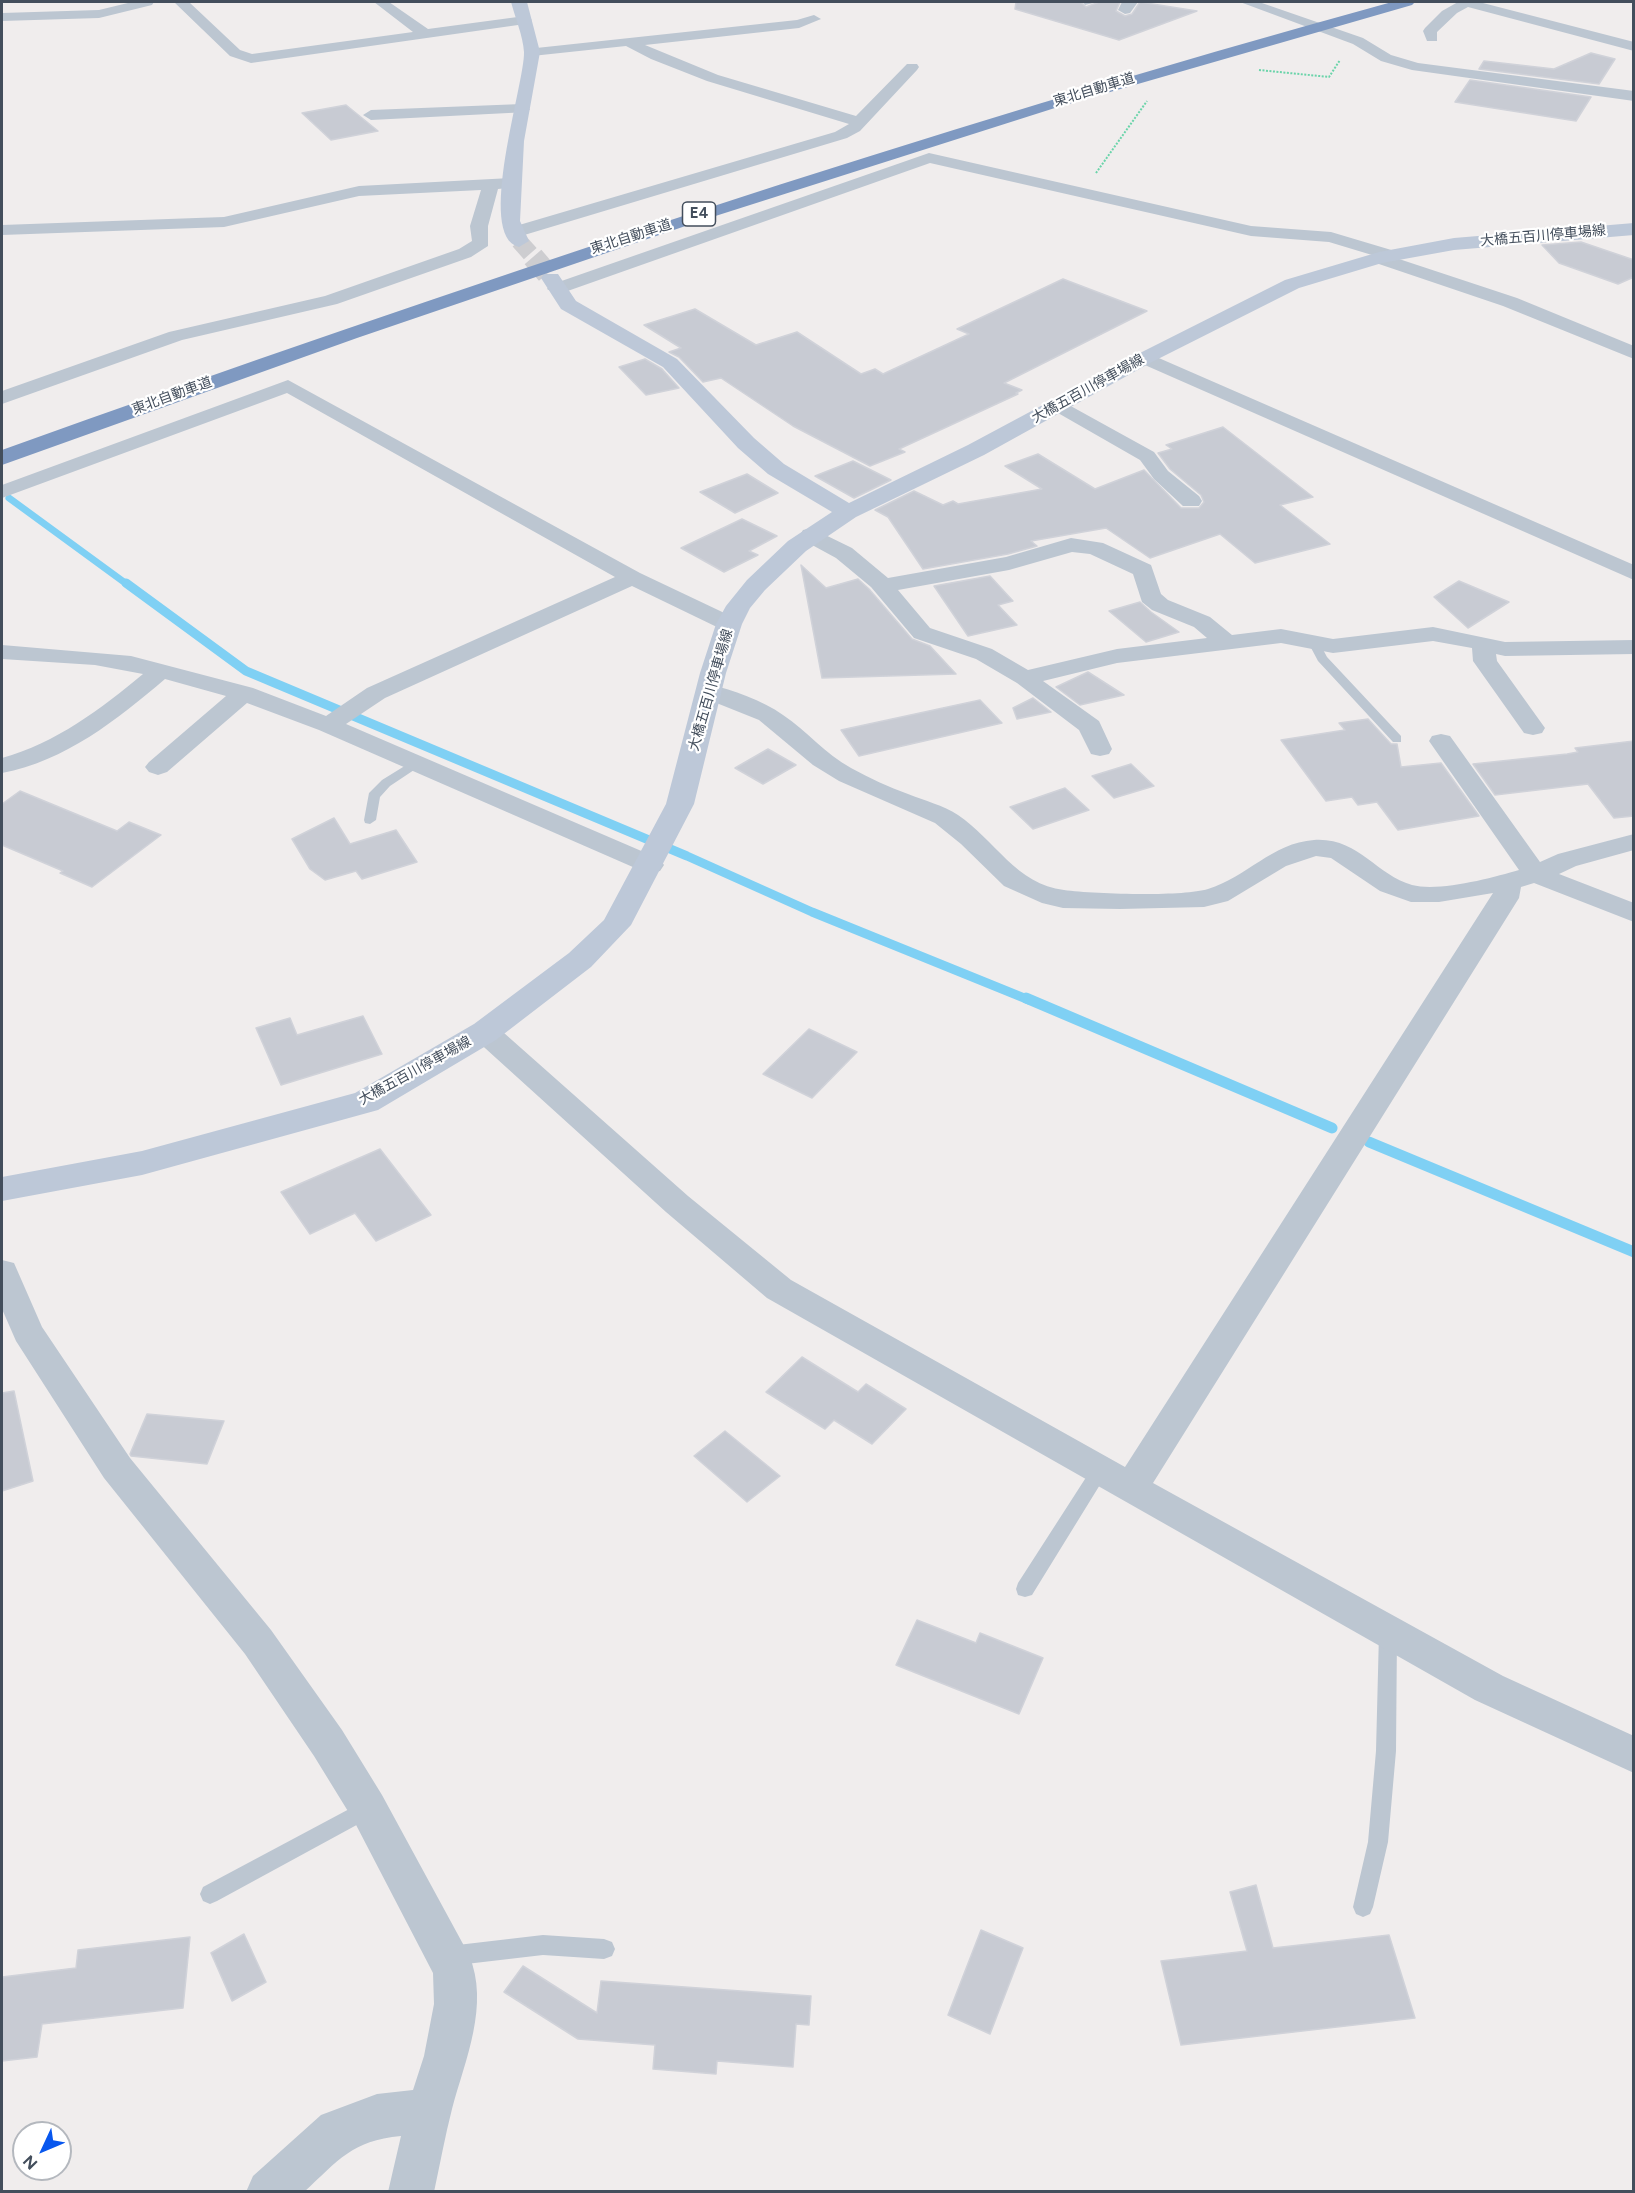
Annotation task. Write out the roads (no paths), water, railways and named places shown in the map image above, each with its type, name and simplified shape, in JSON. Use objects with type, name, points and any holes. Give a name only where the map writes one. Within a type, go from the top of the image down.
[{"type":"highway","name":"東北自動車道","points":[[480,269],[946,118],[1188,48],[1359,2]]},
{"type":"highway","name":"東北自動車道","points":[[2,458],[388,320],[801,180],[1207,56],[1407,2]]},
{"type":"highway","points":[[336,318],[370,306]]},
{"type":"main road","points":[[517,236],[511,221],[515,141],[532,52],[519,2]]},
{"type":"main road","name":"大橋五百川停車場線","points":[[2,1189],[142,1163],[366,1102],[485,1032],[580,960],[616,924],[658,852],[680,804],[708,691],[729,624],[739,606],[756,585],[811,536],[848,512],[976,450],[1144,358],[1292,284],[1391,256],[1454,244],[1634,229]]},
{"type":"main road","points":[[553,284],[568,305],[588,319],[670,363],[746,443],[777,470],[848,512]]},
{"type":"street","points":[[2,17],[99,14],[147,2]]},
{"type":"street","points":[[181,2],[235,53],[251,59],[525,20]]},
{"type":"street","points":[[381,2],[424,33]]},
{"type":"street","points":[[1247,2],[1345,36],[1386,58],[1439,70],[1634,96]]},
{"type":"street","points":[[1432,38],[1430,31],[1450,11],[1469,2],[1634,47]]},
{"type":"street","points":[[532,52],[799,24],[814,19]]},
{"type":"street","points":[[629,42],[685,71],[802,103],[858,122]]},
{"type":"street","points":[[517,236],[841,135],[854,128],[912,67]]},
{"type":"street","points":[[371,115],[522,109]]},
{"type":"street","points":[[553,284],[929,158],[1251,231],[1331,237],[1391,256],[1634,352]]},
{"type":"street","points":[[2,230],[224,222],[359,191],[514,182]]},
{"type":"street","points":[[2,398],[176,336],[331,300],[465,253],[479,246],[481,241],[479,226],[491,185]]},
{"type":"street","points":[[1312,219],[1386,243],[1391,256]]},
{"type":"street","points":[[1144,358],[1634,573]]},
{"type":"street","points":[[2,492],[288,386],[632,578],[729,624]]},
{"type":"street","points":[[1058,405],[1147,456],[1161,475],[1191,501]]},
{"type":"street","points":[[811,536],[844,554],[882,586],[922,633],[984,654],[1025,678],[1042,693],[1090,726],[1100,749]]},
{"type":"street","points":[[882,586],[1009,563],[1071,545],[1083,545],[1143,570],[1150,597],[1160,605],[1202,622],[1226,642]]},
{"type":"street","points":[[339,716],[376,693],[632,578]]},
{"type":"street","points":[[1025,678],[1117,656],[1281,636],[1315,645],[1333,646],[1433,634],[1457,637],[1483,645],[1515,649],[1634,647]]},
{"type":"street","points":[[1483,645],[1485,661],[1533,728]]},
{"type":"street","points":[[2,652],[95,658],[162,670],[339,716],[416,763],[658,852]]},
{"type":"street","points":[[2,766],[40,754],[88,728],[162,670]]},
{"type":"street","points":[[708,691],[757,709],[777,722],[804,747],[838,771],[901,800],[936,813],[957,826],[1010,880],[1043,896],[1074,899],[1206,897],[1230,889],[1281,858],[1315,848],[1335,850],[1356,860],[1393,886],[1409,893],[1431,894],[1522,878],[1567,860],[1634,842]]},
{"type":"street","points":[[158,767],[244,693]]},
{"type":"street","points":[[1441,741],[1522,878],[1634,913]]},
{"type":"street","points":[[1131,1487],[1505,898],[1522,878]]},
{"type":"street","points":[[485,1032],[676,1204],[779,1289],[1388,1633],[1489,1688],[1634,1755]]},
{"type":"street","points":[[2,1272],[28,1332],[117,1468],[258,1642],[328,1743],[368,1808],[454,1970],[456,2004],[447,2056],[429,2111],[411,2192]]},
{"type":"street","points":[[269,2192],[337,2131],[377,2116],[429,2111]]},
{"type":"lane","points":[[1315,645],[1322,658],[1397,739]]},
{"type":"lane","points":[[370,820],[374,796],[386,783],[416,763]]},
{"type":"lane","points":[[1025,1589],[1100,1470]]},
{"type":"lane","points":[[1363,1907],[1378,1842],[1386,1751],[1388,1633]]},
{"type":"lane","points":[[210,1894],[368,1808]]},
{"type":"lane","points":[[447,1956],[543,1945],[604,1949]]},
{"type":"waterway","points":[[9,498],[128,585]]},
{"type":"waterway","points":[[126,583],[246,671],[687,856],[812,912],[1029,1000]]},
{"type":"waterway","points":[[1026,998],[1332,1128]]},
{"type":"waterway","points":[[1369,1142],[1634,1252]]},
{"type":"tunnel","points":[[519,241],[534,258]]},
{"type":"tunnel","points":[[533,257],[551,278]]}]
